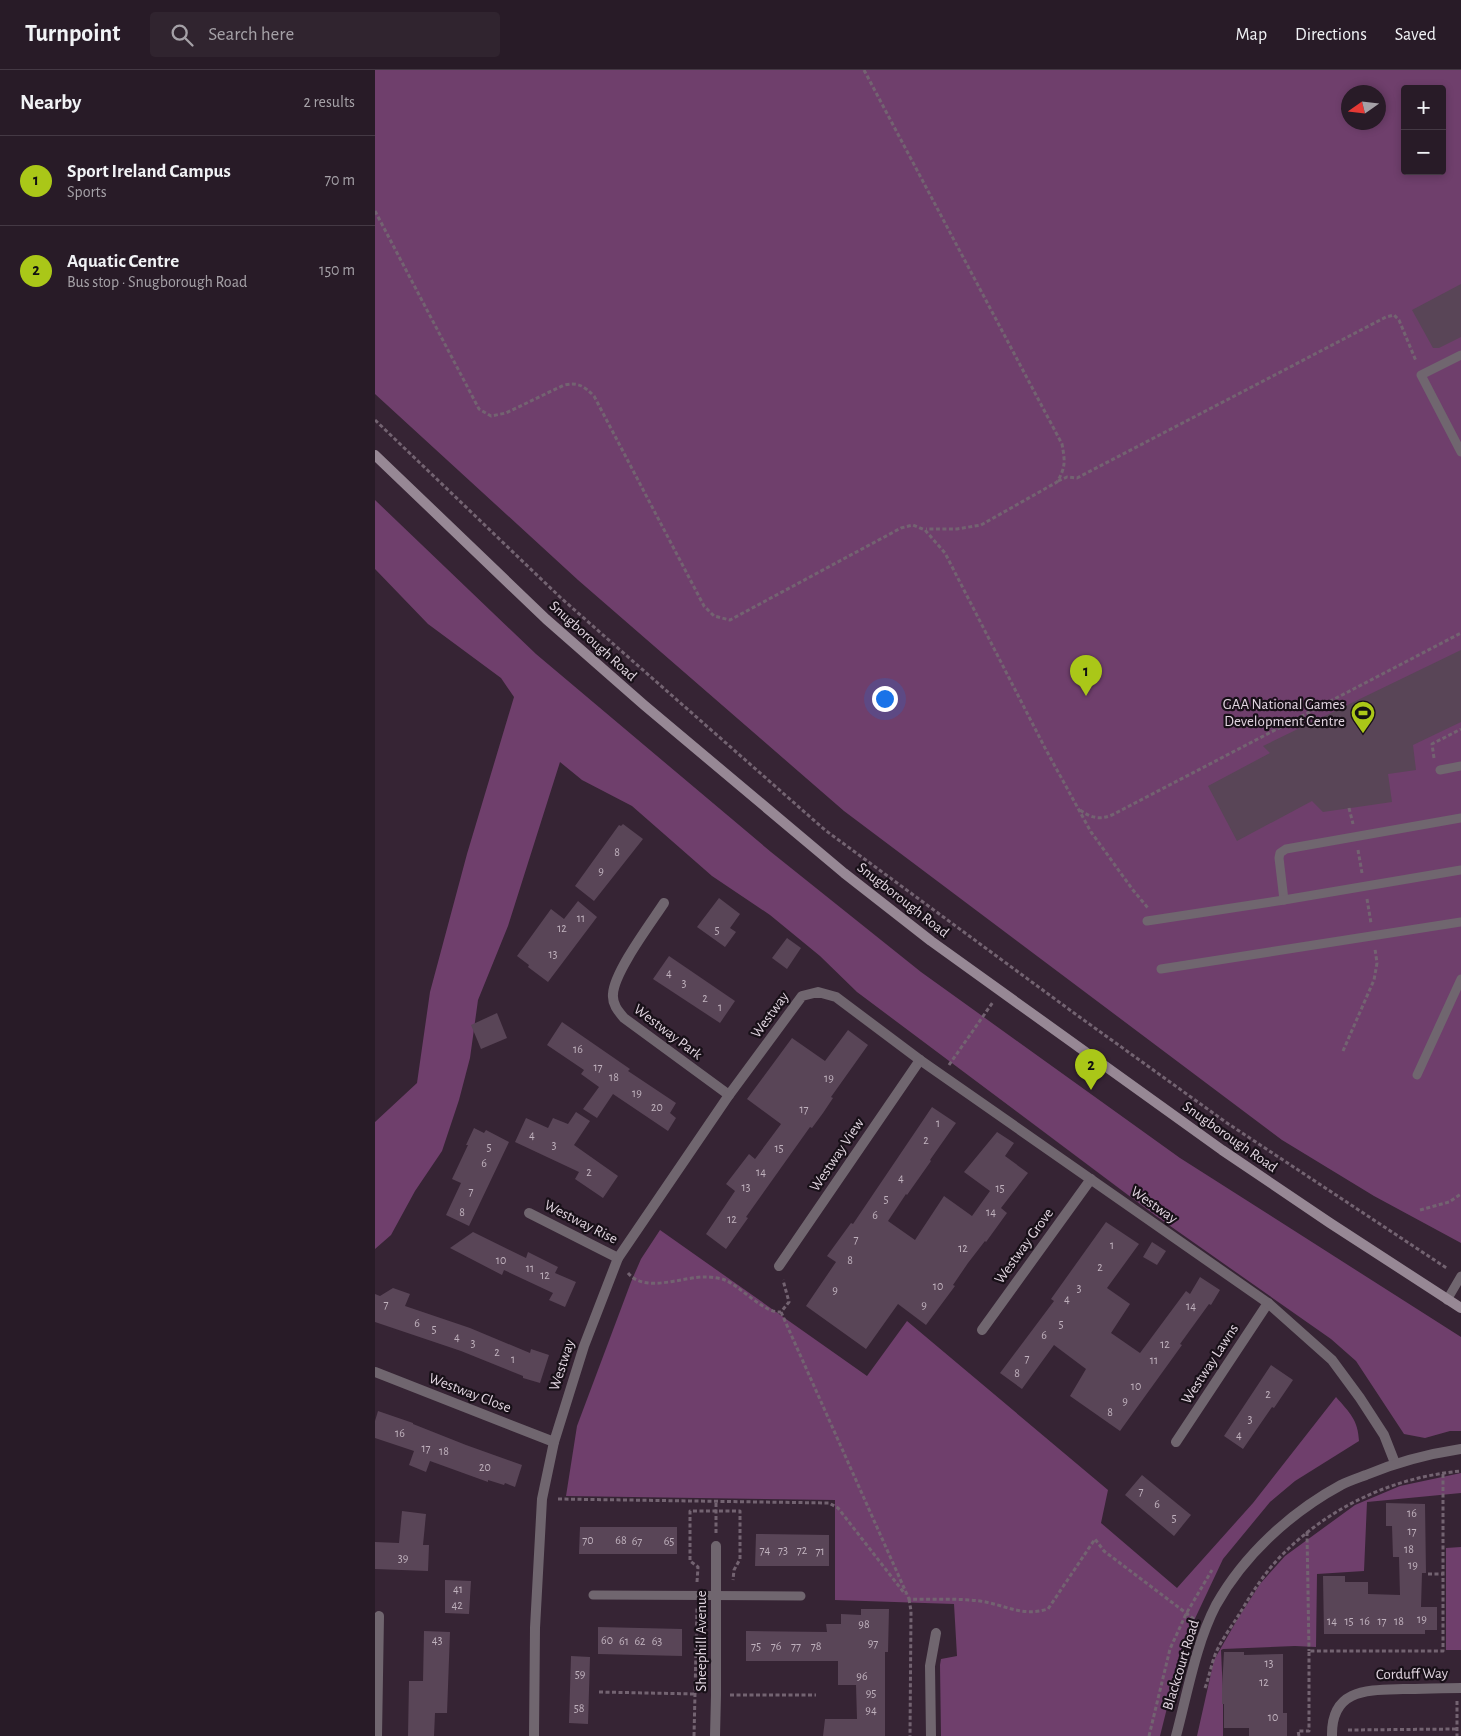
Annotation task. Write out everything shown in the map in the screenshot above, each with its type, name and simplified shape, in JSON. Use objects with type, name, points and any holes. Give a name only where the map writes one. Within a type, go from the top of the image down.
[{"type":"main road","name":"Snugborough Road","points":[[375,455],[546,619],[644,706],[843,873],[931,941],[1222,1150],[1461,1308]]},
{"type":"street","name":"Westway Park","points":[[664,903],[617,976],[612,995],[615,1008],[624,1018],[729,1095]]},
{"type":"street","name":"Westway","points":[[534,1736],[535,1628],[542,1499],[554,1442],[584,1346],[619,1258],[729,1095],[802,996],[818,992],[836,997],[920,1060],[1268,1303],[1331,1360],[1360,1398],[1384,1435],[1395,1463]]},
{"type":"street","name":"Westway View","points":[[779,1266],[920,1060]]},
{"type":"street","name":"Westway Grove","points":[[982,1330],[1091,1180]]},
{"type":"street","name":"Westway Rise","points":[[529,1213],[619,1258]]},
{"type":"street","name":"Westway Lawns","points":[[1177,1442],[1268,1303]]},
{"type":"street","name":"Westway Close","points":[[375,1372],[554,1442]]},
{"type":"street","name":"Blackcourt Road","points":[[1176,1736],[1199,1649],[1216,1605],[1240,1570],[1267,1539],[1307,1506],[1341,1485],[1395,1463],[1461,1449]]},
{"type":"street","name":"Sheephill Avenue","points":[[715,1736],[716,1546]]},
{"type":"street","points":[[377,1736],[379,1616]]},
{"type":"street","points":[[931,1736],[931,1666],[936,1633]]},
{"type":"street","name":"Corduff Way","points":[[1332,1733],[1337,1710],[1347,1699],[1366,1690],[1459,1688]]},
{"type":"lane","points":[[1461,355],[1421,375],[1461,452]]},
{"type":"lane","points":[[1439,770],[1461,766]]},
{"type":"lane","points":[[1284,900],[1279,858],[1280,853],[1286,849],[1461,818]]},
{"type":"lane","points":[[1147,921],[1461,870]]},
{"type":"lane","points":[[1161,969],[1461,922]]},
{"type":"lane","points":[[1417,1075],[1461,979]]},
{"type":"lane","points":[[1447,1300],[1461,1276]]},
{"type":"lane","points":[[593,1595],[801,1596]]},
{"type":"path","points":[[864,70],[1062,444],[1065,461],[1063,471],[1057,482]]},
{"type":"path","points":[[375,211],[479,409],[491,416],[506,412],[564,384],[572,383],[585,387],[594,396],[704,606],[714,616],[730,620],[901,528],[913,525],[925,530],[945,553],[1079,810],[1101,846],[1157,919]]},
{"type":"path","points":[[923,529],[957,529],[981,525],[1057,482],[1067,477],[1077,478],[1386,317],[1393,315],[1399,320],[1421,375]]},
{"type":"path","points":[[375,420],[561,598],[825,830],[1074,1013],[1227,1122],[1414,1245],[1417,1250],[1461,1276]]},
{"type":"path","points":[[1079,810],[1093,817],[1103,818],[1112,815],[1461,633]]},
{"type":"path","points":[[1439,770],[1435,770],[1432,744],[1461,729]]},
{"type":"path","points":[[942,1075],[1001,992]]},
{"type":"path","points":[[1419,1210],[1449,1202],[1461,1194]]},
{"type":"path","points":[[619,1258],[630,1276],[643,1282],[655,1283],[705,1276],[725,1280],[760,1304],[776,1312],[781,1312]]},
{"type":"path","points":[[779,1266],[789,1302],[781,1312]]},
{"type":"path","points":[[781,1312],[909,1599],[911,1611],[910,1736]]},
{"type":"path","points":[[1204,1693],[1220,1645],[1251,1594],[1284,1553],[1307,1532],[1351,1503],[1385,1488],[1417,1478],[1461,1471]]},
{"type":"path","points":[[1309,1651],[1443,1651],[1443,1473]]},
{"type":"path","points":[[542,1499],[829,1503],[838,1508],[909,1599]]},
{"type":"path","points":[[716,1546],[717,1501]]},
{"type":"path","points":[[1307,1532],[1309,1731]]},
{"type":"path","points":[[909,1599],[978,1601],[1022,1613],[1042,1611],[1048,1609],[1095,1539],[1104,1551],[1186,1614],[1207,1627]]},
{"type":"path","points":[[1149,1736],[1170,1650],[1186,1614],[1212,1570]]},
{"type":"path","points":[[1428,1574],[1443,1574]]},
{"type":"path","points":[[1457,1736],[1459,1688]]},
{"type":"path","points":[[599,1692],[816,1695]]},
{"type":"path","points":[[1299,1736],[1299,1731],[1332,1733],[1457,1729]]},
{"type":"shaded area","points":[[375,70],[1461,70],[1461,1243],[1374,1196],[1282,1140],[844,811],[578,580],[375,394]]},
{"type":"shaded area","points":[[375,500],[536,654],[771,852],[921,972],[1180,1158],[1461,1337],[1461,1431],[1450,1431],[1425,1438],[1404,1434],[1356,1361],[1331,1339],[1156,1216],[857,992],[820,956],[770,915],[712,876],[632,806],[582,780],[560,762],[508,926],[478,1000],[470,1058],[459,1100],[442,1151],[415,1191],[391,1235],[375,1249],[375,1122],[417,1083],[430,992],[467,854],[514,697],[501,678],[428,624],[375,569]]},
{"type":"shaded area","points":[[660,1230],[867,1376],[907,1321],[1108,1490],[1101,1523],[1177,1588],[1253,1503],[1336,1397],[1355,1422],[1359,1441],[1295,1481],[1270,1502],[1223,1559],[1183,1644],[1160,1736],[941,1736],[941,1659],[957,1656],[954,1604],[835,1600],[835,1500],[566,1496],[577,1426],[631,1282],[641,1259]]},
{"type":"shaded area","points":[[1461,1473],[1461,1493],[1367,1502],[1364,1571],[1317,1574],[1316,1647],[1295,1646],[1221,1650],[1223,1736],[1197,1736],[1214,1660],[1260,1584],[1285,1556],[1355,1505],[1400,1486]]},
{"type":"shaded area","points":[[1461,1547],[1461,1650],[1446,1650],[1446,1548]]},
{"type":"building","points":[[1461,284],[1461,337],[1439,348],[1433,348],[1412,310]]},
{"type":"building","name":"GAA National Games Development Centre","points":[[1461,650],[1461,722],[1413,745],[1416,770],[1388,774],[1392,802],[1323,812],[1312,801],[1237,841],[1208,786],[1270,753],[1263,746]]},
{"type":"building","points":[[623,824],[643,839],[594,901],[575,886],[619,825]]},
{"type":"building","points":[[719,898],[740,914],[730,928],[736,932],[725,947],[697,927]]},
{"type":"building","points":[[578,901],[597,917],[548,982],[517,956],[551,909],[564,919]]},
{"type":"building","points":[[787,938],[801,948],[787,969],[772,958]]},
{"type":"building","points":[[669,956],[735,1001],[720,1023],[653,979]]},
{"type":"building","points":[[497,1013],[507,1038],[481,1049],[471,1025]]},
{"type":"building","points":[[562,1022],[630,1069],[628,1071],[676,1103],[670,1113],[676,1118],[668,1131],[613,1094],[597,1118],[583,1109],[599,1087],[581,1074],[584,1070],[547,1045]]},
{"type":"building","points":[[848,1030],[868,1045],[831,1097],[833,1098],[823,1113],[812,1128],[810,1127],[746,1217],[748,1218],[726,1249],[706,1234],[735,1191],[726,1184],[749,1154],[755,1159],[781,1124],[747,1099],[792,1038],[825,1061]]},
{"type":"building","points":[[932,1107],[956,1123],[888,1221],[915,1240],[944,1196],[972,1216],[990,1191],[964,1172],[997,1132],[1014,1143],[1005,1156],[1028,1173],[1001,1208],[1007,1213],[968,1263],[953,1285],[955,1286],[926,1325],[898,1304],[866,1349],[806,1306],[836,1262],[827,1256],[851,1223],[853,1224]]},
{"type":"building","points":[[576,1112],[590,1121],[574,1145],[618,1176],[603,1198],[575,1179],[579,1172],[515,1142],[526,1118],[548,1128],[553,1118],[568,1124]]},
{"type":"building","points":[[474,1128],[484,1133],[486,1130],[509,1142],[469,1226],[446,1215],[461,1183],[452,1179]]},
{"type":"building","points":[[1106,1222],[1139,1244],[1107,1288],[1130,1304],[1111,1333],[1140,1353],[1186,1291],[1190,1294],[1200,1277],[1220,1290],[1120,1431],[1070,1396],[1086,1369],[1054,1345],[1022,1389],[1000,1373],[1054,1301],[1051,1299]]},
{"type":"building","points":[[473,1232],[526,1258],[528,1252],[558,1267],[555,1273],[576,1282],[565,1307],[549,1300],[553,1293],[504,1270],[502,1275],[450,1248]]},
{"type":"building","points":[[1152,1242],[1166,1251],[1157,1265],[1143,1257]]},
{"type":"building","points":[[393,1288],[410,1294],[405,1306],[470,1328],[530,1353],[531,1349],[549,1355],[540,1383],[523,1378],[523,1376],[461,1351],[375,1322],[375,1294],[380,1296]]},
{"type":"building","points":[[1271,1365],[1293,1380],[1243,1449],[1224,1436]]},
{"type":"building","points":[[378,1411],[522,1465],[515,1487],[505,1483],[504,1485],[488,1480],[488,1482],[430,1461],[426,1472],[409,1465],[414,1451],[375,1438],[375,1421]]},
{"type":"building","points":[[1142,1475],[1191,1515],[1174,1536],[1125,1495]]},
{"type":"building","points":[[1386,1503],[1425,1504],[1426,1573],[1422,1573],[1421,1607],[1437,1607],[1437,1630],[1425,1630],[1425,1634],[1324,1634],[1323,1576],[1345,1576],[1345,1582],[1368,1582],[1368,1594],[1400,1595],[1399,1557],[1393,1557],[1392,1526],[1386,1526]]},
{"type":"building","points":[[402,1511],[426,1514],[423,1545],[429,1545],[428,1571],[375,1569],[375,1542],[399,1543]]},
{"type":"building","points":[[580,1527],[677,1527],[677,1554],[579,1554]]},
{"type":"building","points":[[756,1534],[829,1535],[829,1566],[755,1566]]},
{"type":"building","points":[[445,1580],[471,1581],[469,1614],[445,1613]]},
{"type":"building","points":[[861,1609],[889,1609],[888,1652],[885,1652],[885,1736],[823,1736],[825,1719],[857,1719],[856,1685],[838,1685],[838,1661],[746,1661],[746,1631],[827,1632],[826,1624],[841,1624],[841,1614],[861,1615]]},
{"type":"building","points":[[598,1627],[682,1629],[682,1656],[598,1654]]},
{"type":"building","points":[[424,1631],[450,1632],[447,1713],[435,1713],[434,1736],[408,1736],[409,1681],[423,1681]]},
{"type":"building","points":[[1224,1652],[1244,1652],[1244,1655],[1283,1654],[1283,1713],[1287,1713],[1287,1736],[1249,1736],[1249,1728],[1224,1728],[1222,1688]]},
{"type":"building","points":[[571,1656],[590,1657],[588,1724],[569,1723]]},
{"type":"place","name":"Sport Ireland Campus","points":[[1086,696]]},
{"type":"place","name":"GAA National Games Development Centre","points":[[1363,734]]},
{"type":"place","name":"Aquatic Centre","points":[[1091,1090]]}]
